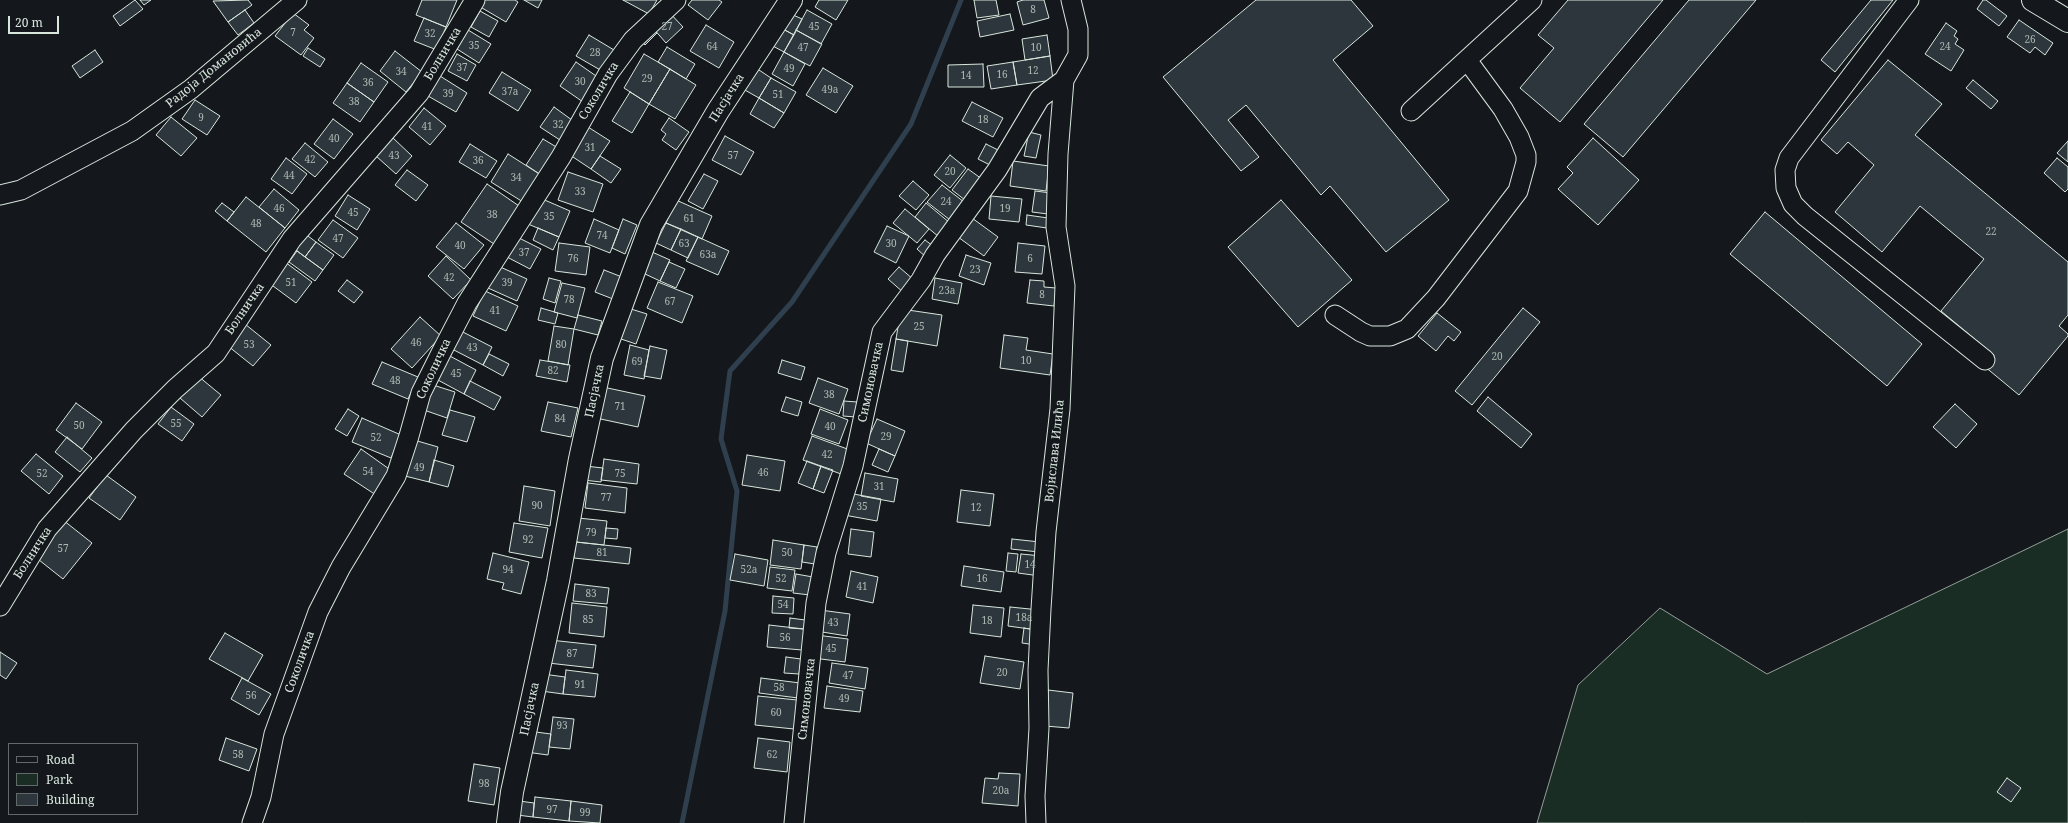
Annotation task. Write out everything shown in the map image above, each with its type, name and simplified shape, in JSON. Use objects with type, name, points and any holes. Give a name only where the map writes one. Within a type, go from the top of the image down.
[{"type":"main road","name":"Пасјачка","points":[[508,823],[512,792],[558,581],[580,459],[602,358],[651,225],[718,111],[791,0]]},
{"type":"main road","points":[[2033,0],[2068,21]]},
{"type":"street","name":"Радоја Домановића","points":[[0,195],[21,190],[132,131],[191,89],[297,0]]},
{"type":"street","name":"Болничка","points":[[0,606],[47,529],[134,430],[175,389],[216,354],[292,239],[419,93],[475,0]]},
{"type":"street","name":"Соколичка","points":[[252,823],[261,797],[274,734],[318,612],[341,566],[396,476],[421,393],[467,303],[562,157],[608,74],[633,40],[676,0]]},
{"type":"street","name":"Симоновачка","points":[[794,823],[816,603],[826,553],[853,466],[882,332],[921,280],[935,255],[997,170],[1040,98],[1064,80],[1078,55],[1078,29],[1071,0]]},
{"type":"street","points":[[1411,111],[1532,0]]},
{"type":"street","points":[[1909,0],[1789,158],[1785,170],[1786,188],[1793,204],[1805,216],[1985,360]]},
{"type":"street","points":[[1335,315],[1361,332],[1370,336],[1390,336],[1408,329],[1436,298],[1518,191],[1526,162],[1526,155],[1519,137],[1503,109],[1467,60]]},
{"type":"street","name":"Војислава Илића","points":[[1036,823],[1035,796],[1039,728],[1038,670],[1041,609],[1046,532],[1060,402],[1065,286],[1056,227],[1058,154],[1064,80]]},
{"type":"green space","points":[[2068,529],[2068,823],[1537,823],[1578,685],[1660,608],[1767,674]]},
{"type":"building","points":[[135,0],[143,9],[120,26],[113,16]]},
{"type":"building","points":[[140,0],[151,0],[144,5]]},
{"type":"building","points":[[248,0],[252,5],[228,22],[213,1]]},
{"type":"building","points":[[422,0],[457,0],[446,27],[416,15]]},
{"type":"building","points":[[479,0],[515,0],[518,2],[506,22],[477,5]]},
{"type":"building","points":[[524,0],[542,0],[538,8]]},
{"type":"building","points":[[623,0],[657,0],[649,14]]},
{"type":"building","points":[[692,0],[719,0],[722,2],[708,20],[688,5]]},
{"type":"building","points":[[819,0],[848,0],[836,20],[815,7]]},
{"type":"building","points":[[974,0],[996,0],[999,15],[977,18]]},
{"type":"building","points":[[1023,0],[1044,0],[1049,18],[1023,25],[1017,2]]},
{"type":"building","points":[[1256,0],[1351,0],[1373,26],[1333,60],[1449,200],[1386,252],[1330,186],[1321,195],[1246,105],[1228,120],[1259,157],[1241,171],[1163,77]]},
{"type":"building","points":[[1568,0],[1663,0],[1560,122],[1520,88],[1554,48],[1538,35]]},
{"type":"building","points":[[1689,0],[1756,0],[1623,157],[1584,124]]},
{"type":"building","points":[[1871,0],[1893,0],[1835,72],[1821,60]]},
{"type":"building","points":[[1983,0],[1986,0],[2007,16],[1999,26],[1977,9]]},
{"type":"building","points":[[245,10],[254,23],[238,35],[228,22]]},
{"type":"building","points":[[807,10],[832,24],[821,44],[796,30]]},
{"type":"building","points":[[480,11],[498,21],[489,37],[471,27]]},
{"type":"building","points":[[668,11],[683,27],[666,43],[652,27]]},
{"type":"building","points":[[293,13],[309,25],[304,30],[314,38],[301,55],[275,36]]},
{"type":"building","points":[[791,14],[802,19],[794,35],[783,29]]},
{"type":"building","points":[[1010,14],[1014,30],[980,37],[977,21]]},
{"type":"building","points":[[424,18],[446,27],[437,50],[414,41]]},
{"type":"building","points":[[2019,20],[2053,43],[2045,55],[2035,47],[2030,53],[2007,37]]},
{"type":"building","points":[[1946,23],[1957,31],[1954,36],[1958,39],[1955,44],[1964,50],[1951,71],[1925,54]]},
{"type":"building","points":[[706,25],[734,42],[719,68],[690,51]]},
{"type":"building","points":[[652,27],[657,33],[645,45],[640,39]]},
{"type":"building","points":[[781,28],[794,35],[784,52],[771,45]]},
{"type":"building","points":[[468,30],[491,44],[479,63],[457,49]]},
{"type":"building","points":[[796,30],[822,44],[810,66],[784,52]]},
{"type":"building","points":[[589,35],[614,50],[602,71],[576,56]]},
{"type":"building","points":[[1047,35],[1050,56],[1025,60],[1022,39]]},
{"type":"building","points":[[667,47],[695,64],[686,79],[658,62]]},
{"type":"building","points":[[308,48],[325,59],[320,67],[303,56]]},
{"type":"building","points":[[95,50],[103,62],[80,78],[72,66]]},
{"type":"building","points":[[395,51],[422,72],[406,92],[380,71]]},
{"type":"building","points":[[784,52],[805,64],[793,86],[772,74]]},
{"type":"building","points":[[457,54],[476,65],[467,81],[448,71]]},
{"type":"building","points":[[644,54],[670,69],[649,104],[624,88]]},
{"type":"building","points":[[1050,56],[1053,80],[1017,85],[1013,62]]},
{"type":"building","points":[[1888,60],[1942,104],[1915,135],[2068,262],[2068,315],[2059,326],[2068,334],[2068,336],[2019,395],[1984,366],[1994,355],[1941,311],[1984,259],[1920,206],[1882,252],[1835,212],[1874,165],[1848,142],[1837,154],[1821,140]]},
{"type":"building","points":[[576,62],[599,78],[583,102],[560,86]]},
{"type":"building","points":[[1013,62],[1017,85],[991,89],[987,66]]},
{"type":"building","points":[[361,63],[388,82],[374,102],[347,83]]},
{"type":"building","points":[[983,64],[984,87],[948,87],[948,65]]},
{"type":"building","points":[[756,68],[771,78],[759,98],[743,89]]},
{"type":"building","points":[[823,68],[853,86],[836,113],[806,95]]},
{"type":"building","points":[[670,69],[696,85],[675,119],[649,104]]},
{"type":"building","points":[[502,72],[531,90],[518,111],[489,93]]},
{"type":"building","points":[[440,76],[467,93],[456,112],[428,96]]},
{"type":"building","points":[[771,78],[796,92],[784,113],[759,98]]},
{"type":"building","points":[[1973,80],[1998,101],[1991,109],[1966,88]]},
{"type":"building","points":[[347,83],[374,102],[360,122],[333,103]]},
{"type":"building","points":[[630,92],[649,104],[632,133],[612,121]]},
{"type":"building","points":[[759,98],[784,113],[774,128],[750,114]]},
{"type":"building","points":[[195,100],[220,116],[207,135],[182,119]]},
{"type":"building","points":[[972,102],[1003,118],[993,137],[962,121]]},
{"type":"building","points":[[554,107],[576,123],[563,142],[540,127]]},
{"type":"building","points":[[424,108],[446,126],[430,145],[409,127]]},
{"type":"building","points":[[171,117],[197,138],[181,156],[156,135]]},
{"type":"building","points":[[669,118],[689,132],[676,150],[662,140],[666,134],[661,130]]},
{"type":"building","points":[[333,119],[353,134],[334,159],[314,144]]},
{"type":"building","points":[[588,127],[610,141],[591,169],[570,155]]},
{"type":"building","points":[[1029,132],[1041,135],[1036,158],[1024,156]]},
{"type":"building","points":[[725,136],[754,152],[741,175],[712,160]]},
{"type":"building","points":[[393,138],[412,156],[396,174],[376,156]]},
{"type":"building","points":[[1593,138],[1639,180],[1598,225],[1558,189],[1573,173],[1567,167]]},
{"type":"building","points":[[543,139],[558,148],[541,175],[526,165]]},
{"type":"building","points":[[2068,141],[2068,162],[2057,153]]},
{"type":"building","points":[[305,143],[328,162],[315,177],[292,159]]},
{"type":"building","points":[[470,144],[497,161],[486,178],[459,162]]},
{"type":"building","points":[[986,144],[1002,152],[994,167],[978,159]]},
{"type":"building","points":[[508,154],[541,175],[523,202],[491,182]]},
{"type":"building","points":[[950,155],[966,168],[950,188],[934,175]]},
{"type":"building","points":[[600,156],[621,169],[611,183],[591,169]]},
{"type":"building","points":[[286,158],[307,174],[292,194],[271,179]]},
{"type":"building","points":[[2057,158],[2068,167],[2068,189],[2065,192],[2044,173]]},
{"type":"building","points":[[1013,161],[1049,166],[1046,191],[1010,186]]},
{"type":"building","points":[[968,169],[982,179],[965,200],[952,190]]},
{"type":"building","points":[[407,170],[428,185],[416,201],[395,185]]},
{"type":"building","points":[[568,172],[603,184],[593,212],[558,200]]},
{"type":"building","points":[[704,174],[718,181],[703,209],[688,201]]},
{"type":"building","points":[[913,181],[929,195],[916,210],[899,196]]},
{"type":"building","points":[[487,184],[522,208],[497,246],[461,222]]},
{"type":"building","points":[[942,185],[964,202],[950,220],[927,202]]},
{"type":"building","points":[[274,189],[299,210],[285,228],[259,207]]},
{"type":"building","points":[[1035,191],[1051,193],[1048,214],[1032,212]]},
{"type":"building","points":[[348,195],[370,209],[357,230],[335,216]]},
{"type":"building","points":[[991,196],[1022,199],[1019,222],[989,219]]},
{"type":"building","points":[[246,197],[285,228],[266,252],[227,221]]},
{"type":"building","points":[[540,198],[570,211],[559,237],[528,224]]},
{"type":"building","points":[[676,200],[712,216],[702,239],[666,223]]},
{"type":"building","points":[[1281,200],[1352,280],[1298,327],[1228,247]]},
{"type":"building","points":[[222,203],[234,212],[227,221],[215,211]]},
{"type":"building","points":[[926,203],[950,223],[939,237],[915,217]]},
{"type":"building","points":[[905,209],[929,229],[917,243],[893,223]]},
{"type":"building","points":[[1765,212],[1922,344],[1887,386],[1730,254]]},
{"type":"building","points":[[1027,215],[1048,218],[1047,228],[1026,225]]},
{"type":"building","points":[[972,218],[998,237],[984,256],[958,237]]},
{"type":"building","points":[[594,219],[619,230],[610,253],[585,243]]},
{"type":"building","points":[[623,219],[637,225],[625,254],[612,248]]},
{"type":"building","points":[[333,220],[358,238],[343,258],[318,240]]},
{"type":"building","points":[[456,223],[484,245],[464,269],[436,247]]},
{"type":"building","points":[[666,223],[681,229],[671,250],[656,243]]},
{"type":"building","points":[[887,226],[909,236],[896,263],[874,252]]},
{"type":"building","points":[[538,228],[559,237],[553,250],[533,240]]},
{"type":"building","points":[[681,229],[698,237],[688,258],[671,250]]},
{"type":"building","points":[[304,233],[316,242],[305,257],[292,247]]},
{"type":"building","points":[[517,237],[541,249],[530,269],[507,257]]},
{"type":"building","points":[[698,237],[729,251],[718,275],[686,261]]},
{"type":"building","points":[[925,240],[937,249],[928,259],[917,249]]},
{"type":"building","points":[[316,242],[334,255],[323,270],[305,257]]},
{"type":"building","points":[[559,243],[590,247],[586,275],[555,271]]},
{"type":"building","points":[[1018,243],[1045,246],[1042,274],[1015,272]]},
{"type":"building","points":[[297,251],[323,270],[315,281],[289,262]]},
{"type":"building","points":[[652,252],[670,260],[660,281],[643,273]]},
{"type":"building","points":[[966,255],[991,263],[984,285],[959,276]]},
{"type":"building","points":[[446,256],[471,280],[453,299],[428,276]]},
{"type":"building","points":[[285,262],[312,282],[296,303],[269,283]]},
{"type":"building","points":[[669,262],[685,269],[676,288],[660,281]]},
{"type":"building","points":[[498,266],[527,279],[517,301],[488,288]]},
{"type":"building","points":[[899,267],[914,280],[904,293],[888,279]]},
{"type":"building","points":[[604,270],[622,277],[613,299],[595,292]]},
{"type":"building","points":[[549,278],[561,281],[555,303],[543,299]]},
{"type":"building","points":[[935,278],[962,283],[958,304],[932,299]]},
{"type":"building","points":[[347,280],[363,292],[354,303],[338,291]]},
{"type":"building","points":[[1030,280],[1044,281],[1044,287],[1056,288],[1054,306],[1027,303]]},
{"type":"building","points":[[658,282],[693,296],[682,323],[647,308]]},
{"type":"building","points":[[562,283],[585,288],[577,318],[554,312]]},
{"type":"building","points":[[485,291],[518,306],[506,331],[473,316]]},
{"type":"building","points":[[541,308],[558,313],[555,324],[538,320]]},
{"type":"building","points":[[1523,308],[1540,322],[1472,405],[1455,391]]},
{"type":"building","points":[[631,309],[647,314],[636,344],[621,339]]},
{"type":"building","points":[[901,309],[942,315],[937,346],[896,339]]},
{"type":"building","points":[[1437,313],[1461,332],[1454,341],[1448,336],[1436,351],[1418,336]]},
{"type":"building","points":[[578,315],[602,321],[598,335],[574,329]]},
{"type":"building","points":[[420,317],[441,336],[412,368],[391,349]]},
{"type":"building","points":[[245,324],[271,345],[253,366],[228,346]]},
{"type":"building","points":[[554,326],[574,329],[568,365],[548,361]]},
{"type":"building","points":[[461,331],[492,347],[483,365],[452,349]]},
{"type":"building","points":[[1004,335],[1028,338],[1026,350],[1053,354],[1050,375],[1000,368]]},
{"type":"building","points":[[896,339],[908,341],[903,372],[891,370]]},
{"type":"building","points":[[630,345],[649,350],[644,379],[624,375]]},
{"type":"building","points":[[650,346],[667,350],[661,379],[644,376]]},
{"type":"building","points":[[489,354],[509,364],[503,376],[483,365]]},
{"type":"building","points":[[448,355],[476,370],[464,394],[436,379]]},
{"type":"building","points":[[540,360],[570,365],[567,382],[536,376]]},
{"type":"building","points":[[782,360],[805,367],[801,380],[778,373]]},
{"type":"building","points":[[382,362],[418,377],[408,399],[372,384]]},
{"type":"building","points":[[198,376],[221,395],[202,417],[180,398]]},
{"type":"building","points":[[818,378],[848,389],[839,414],[809,403]]},
{"type":"building","points":[[470,381],[501,397],[494,410],[464,394]]},
{"type":"building","points":[[430,384],[455,392],[447,418],[421,409]]},
{"type":"building","points":[[603,387],[645,396],[638,427],[596,418]]},
{"type":"building","points":[[786,397],[802,402],[798,416],[781,411]]},
{"type":"building","points":[[1488,397],[1532,434],[1521,448],[1477,411]]},
{"type":"building","points":[[844,401],[857,402],[856,417],[843,416]]},
{"type":"building","points":[[548,402],[578,408],[571,437],[541,431]]},
{"type":"building","points":[[76,403],[102,422],[82,449],[56,430]]},
{"type":"building","points":[[1955,404],[1977,424],[1956,448],[1933,427]]},
{"type":"building","points":[[171,407],[194,424],[182,441],[158,424]]},
{"type":"building","points":[[348,409],[359,416],[347,436],[335,429]]},
{"type":"building","points":[[820,409],[848,420],[839,444],[811,434]]},
{"type":"building","points":[[450,410],[475,417],[467,442],[442,435]]},
{"type":"building","points":[[362,418],[401,435],[391,458],[352,442]]},
{"type":"building","points":[[877,419],[905,431],[895,456],[866,443]]},
{"type":"building","points":[[812,436],[850,450],[841,474],[803,460]]},
{"type":"building","points":[[67,437],[92,458],[80,472],[55,452]]},
{"type":"building","points":[[414,440],[438,447],[429,482],[405,476]]},
{"type":"building","points":[[361,449],[392,471],[376,495],[344,474]]},
{"type":"building","points":[[879,449],[895,456],[888,472],[872,465]]},
{"type":"building","points":[[36,454],[63,476],[49,494],[21,471]]},
{"type":"building","points":[[747,455],[785,461],[780,491],[742,485]]},
{"type":"building","points":[[604,459],[639,464],[637,484],[601,480]]},
{"type":"building","points":[[434,460],[454,466],[448,487],[429,482]]},
{"type":"building","points":[[807,461],[821,466],[813,489],[798,483]]},
{"type":"building","points":[[585,466],[603,468],[601,482],[583,480]]},
{"type":"building","points":[[821,466],[833,470],[824,493],[813,489]]},
{"type":"building","points":[[865,473],[898,479],[894,502],[861,496]]},
{"type":"building","points":[[106,475],[136,497],[120,520],[89,498]]},
{"type":"building","points":[[588,483],[627,488],[625,513],[585,508]]},
{"type":"building","points":[[524,486],[555,491],[550,526],[519,521]]},
{"type":"building","points":[[961,490],[994,494],[990,526],[957,522]]},
{"type":"building","points":[[848,493],[881,499],[877,521],[844,515]]},
{"type":"building","points":[[578,518],[607,521],[604,545],[576,542]]},
{"type":"building","points":[[63,520],[92,543],[63,579],[34,556]]},
{"type":"building","points":[[514,523],[548,528],[542,558],[509,552]]},
{"type":"building","points":[[606,528],[618,529],[617,539],[605,538]]},
{"type":"building","points":[[851,529],[874,532],[871,557],[848,554]]},
{"type":"building","points":[[1012,539],[1040,542],[1039,552],[1011,549]]},
{"type":"building","points":[[773,540],[804,545],[801,569],[770,565]]},
{"type":"building","points":[[576,542],[631,548],[629,564],[574,558]]},
{"type":"building","points":[[804,545],[817,547],[815,564],[802,562]]},
{"type":"building","points":[[493,553],[529,562],[521,594],[502,589],[504,583],[487,579]]},
{"type":"building","points":[[1008,553],[1018,554],[1016,572],[1006,571]]},
{"type":"building","points":[[735,554],[768,560],[764,586],[730,580]]},
{"type":"building","points":[[1021,554],[1042,556],[1040,576],[1018,573]]},
{"type":"building","points":[[964,566],[1004,572],[1001,592],[961,586]]},
{"type":"building","points":[[770,567],[795,570],[792,591],[767,588]]},
{"type":"building","points":[[851,571],[878,577],[873,603],[846,597]]},
{"type":"building","points":[[796,574],[813,577],[810,595],[793,593]]},
{"type":"building","points":[[575,584],[609,588],[607,604],[573,601]]},
{"type":"building","points":[[773,596],[794,598],[793,614],[772,613]]},
{"type":"building","points":[[572,603],[607,607],[604,637],[569,633]]},
{"type":"building","points":[[973,605],[1004,608],[1001,637],[970,633]]},
{"type":"building","points":[[1010,607],[1040,610],[1037,630],[1008,626]]},
{"type":"building","points":[[820,610],[850,614],[847,636],[816,631]]},
{"type":"building","points":[[790,618],[805,620],[804,629],[789,628]]},
{"type":"building","points":[[769,625],[804,629],[802,650],[767,647]]},
{"type":"building","points":[[1024,628],[1037,630],[1036,645],[1022,643]]},
{"type":"building","points":[[225,633],[263,655],[248,681],[209,659]]},
{"type":"building","points":[[816,635],[848,639],[845,662],[813,658]]},
{"type":"building","points":[[550,640],[596,645],[593,668],[548,663]]},
{"type":"building","points":[[0,652],[17,663],[6,679],[0,675]]},
{"type":"building","points":[[985,656],[1024,662],[1020,689],[980,683]]},
{"type":"building","points":[[786,657],[801,659],[799,674],[784,673]]},
{"type":"building","points":[[832,663],[868,668],[865,689],[829,683]]},
{"type":"building","points":[[566,670],[598,674],[595,697],[563,694]]},
{"type":"building","points":[[543,674],[565,677],[563,694],[541,691]]},
{"type":"building","points":[[242,678],[271,694],[259,715],[231,699]]},
{"type":"building","points":[[761,678],[800,683],[798,698],[759,693]]},
{"type":"building","points":[[827,686],[863,691],[860,712],[824,708]]},
{"type":"building","points":[[1048,690],[1073,693],[1069,728],[1045,726]]},
{"type":"building","points":[[758,696],[797,700],[794,729],[755,725]]},
{"type":"building","points":[[553,717],[574,719],[570,749],[549,747]]},
{"type":"building","points":[[528,731],[551,734],[548,755],[526,752]]},
{"type":"building","points":[[226,738],[257,749],[249,771],[219,760]]},
{"type":"building","points":[[758,738],[790,742],[787,772],[754,768]]},
{"type":"building","points":[[474,764],[500,768],[494,805],[468,801]]},
{"type":"building","points":[[999,773],[1020,774],[1018,806],[982,803],[985,778],[998,779]]},
{"type":"building","points":[[2007,778],[2021,788],[2011,802],[1997,792]]},
{"type":"building","points":[[535,797],[571,801],[569,821],[533,817]]},
{"type":"building","points":[[519,801],[534,803],[533,817],[517,815]]},
{"type":"building","points":[[571,801],[602,805],[600,823],[569,821]]},
{"type":"waterway","points":[[682,823],[725,611],[737,491],[721,439],[730,371],[792,302],[911,124],[961,0]]}]
